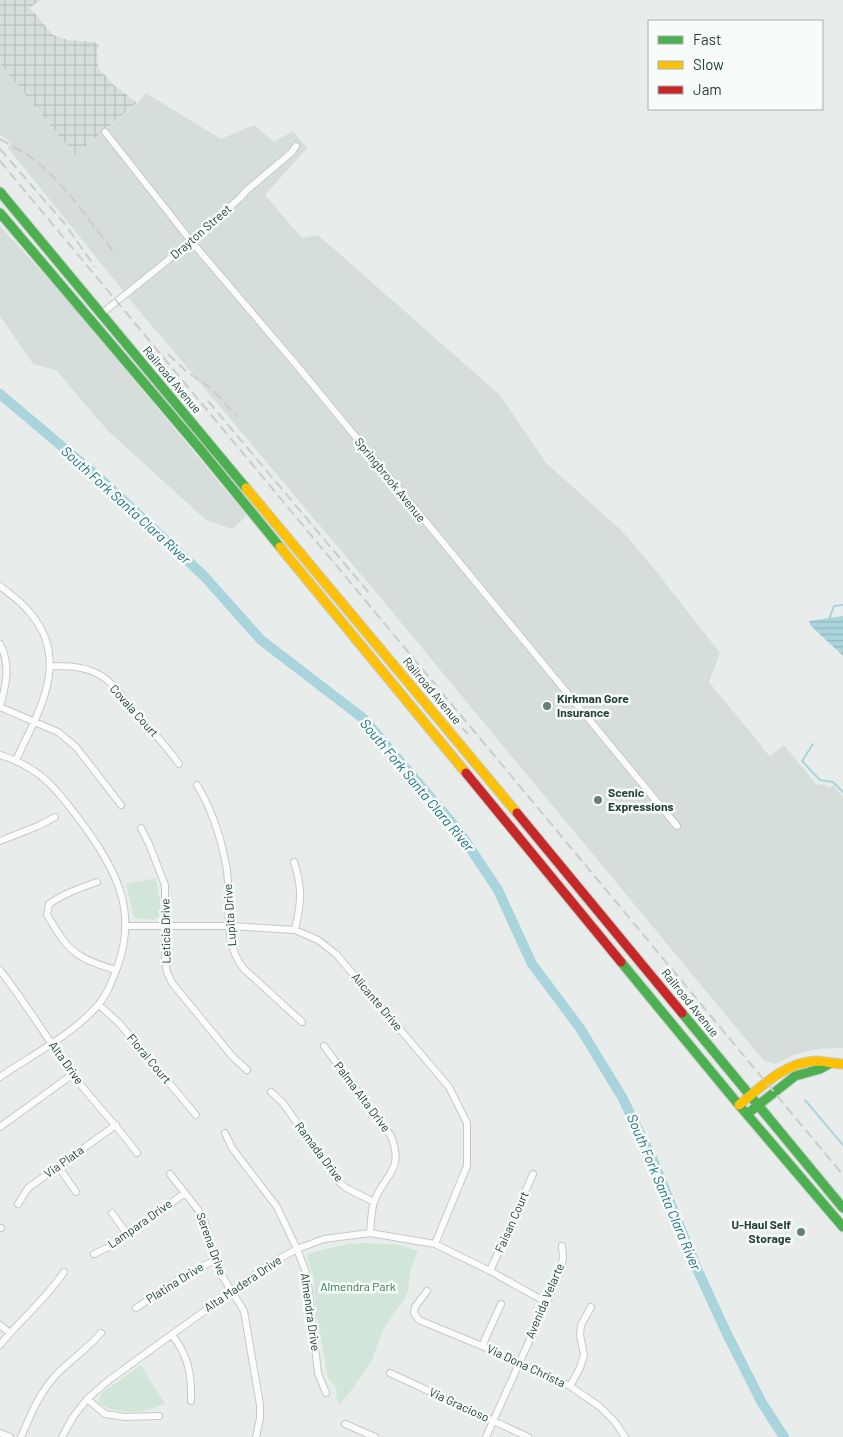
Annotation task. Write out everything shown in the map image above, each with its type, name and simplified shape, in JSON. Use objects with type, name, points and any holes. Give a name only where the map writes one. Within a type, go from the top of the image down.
[{"type":"main road","name":"Railroad Avenue","points":[[0,192],[843,1208]]},
{"type":"main road","name":"Railroad Avenue","points":[[0,213],[60,281],[143,383],[200,449],[739,1105],[843,1227]]},
{"type":"main road","points":[[278,545],[284,545],[290,549],[311,575],[323,579]]},
{"type":"main road","points":[[739,1105],[774,1078],[804,1062],[817,1060],[829,1064],[843,1064]]},
{"type":"main road","points":[[747,1114],[795,1076],[829,1064]]},
{"type":"street","name":"Springbrook Avenue","points":[[105,132],[191,240],[677,826]]},
{"type":"street","name":"Drayton Street","points":[[101,314],[191,240],[292,152],[296,146]]},
{"type":"street","points":[[0,586],[30,612],[36,620],[48,645],[51,666],[46,693],[16,760]]},
{"type":"street","points":[[0,644],[5,654],[7,669],[6,684],[0,707],[58,732],[76,748],[121,805]]},
{"type":"street","name":"Covala Court","points":[[51,666],[84,668],[98,673],[110,683],[179,764]]},
{"type":"street","points":[[0,755],[16,760],[41,775],[56,788],[93,839],[114,874],[122,895],[126,926],[123,951],[110,986],[99,1004],[71,1030],[0,1077]]},
{"type":"street","name":"Lupita Drive","points":[[197,785],[220,842],[226,865],[232,950],[236,960],[302,1022]]},
{"type":"street","points":[[0,841],[55,817]]},
{"type":"street","name":"Leticia Drive","points":[[141,828],[165,885],[164,961],[167,972],[172,983],[232,1056],[247,1070]]},
{"type":"street","points":[[294,862],[300,878],[301,902],[295,930]]},
{"type":"street","points":[[97,882],[81,887],[55,900],[49,904],[47,915],[75,953],[88,961],[116,970]]},
{"type":"street","name":"Alicante Drive","points":[[126,926],[230,926],[295,930],[318,940],[336,954],[450,1087],[467,1124],[467,1166],[434,1244]]},
{"type":"street","name":"Alta Drive","points":[[0,970],[23,1000],[73,1074],[137,1153]]},
{"type":"street","name":"Floral Court","points":[[99,1004],[119,1023],[196,1115]]},
{"type":"street","name":"Palma Alta Drive","points":[[324,1046],[391,1136],[395,1146],[394,1168],[374,1202],[370,1234]]},
{"type":"street","points":[[0,1127],[73,1074]]},
{"type":"street","name":"Ramada Drive","points":[[271,1092],[283,1103],[337,1180],[346,1188],[374,1202]]},
{"type":"street","name":"Via Plata","points":[[18,1204],[28,1188],[116,1125]]},
{"type":"street","name":"Almendra Drive","points":[[225,1133],[232,1148],[277,1207],[297,1249],[307,1275],[318,1373],[326,1393]]},
{"type":"street","points":[[58,1166],[76,1192]]},
{"type":"street","name":"Serena Drive","points":[[170,1174],[203,1216],[215,1260],[244,1311],[258,1395],[260,1418],[256,1437]]},
{"type":"street","name":"Faisan Court","points":[[490,1271],[533,1174]]},
{"type":"street","name":"Lampara Drive","points":[[94,1254],[111,1246],[186,1192]]},
{"type":"street","points":[[112,1213],[127,1234]]},
{"type":"street","name":"Alta Madera Drive","points":[[62,1437],[86,1399],[268,1265],[297,1249],[324,1239],[370,1234],[434,1244],[490,1271],[546,1302]]},
{"type":"street","name":"Avenida Velarte","points":[[486,1437],[559,1275],[564,1258],[562,1246]]},
{"type":"street","name":"Platina Drive","points":[[136,1308],[182,1277],[215,1260]]},
{"type":"street","points":[[0,1345],[55,1286],[64,1272]]},
{"type":"street","name":"Via Dona Christa","points":[[427,1291],[416,1307],[414,1314],[419,1320],[570,1386],[600,1407],[625,1437]]},
{"type":"street","points":[[482,1346],[501,1304]]},
{"type":"street","points":[[570,1386],[580,1368],[584,1355],[580,1336],[581,1325],[590,1307]]},
{"type":"street","points":[[0,1325],[10,1333]]},
{"type":"street","points":[[21,1437],[34,1406],[43,1391],[56,1375],[101,1333]]},
{"type":"street","points":[[172,1335],[189,1364],[192,1385],[191,1401]]},
{"type":"street","name":"Via Gracioso","points":[[390,1373],[528,1437]]},
{"type":"street","points":[[86,1399],[105,1414],[125,1417],[159,1416]]},
{"type":"street","points":[[345,1424],[375,1437]]},
{"type":"street","points":[[0,1433],[10,1437]]},
{"type":"shaded area","points":[[0,0],[40,0],[30,8],[53,35],[68,40],[95,42],[99,46],[97,50],[98,68],[114,85],[137,103],[75,155],[0,64]]},
{"type":"shaded area","points":[[0,64],[75,155],[137,104],[146,93],[221,139],[254,125],[274,142],[293,131],[307,148],[265,195],[302,238],[318,235],[500,395],[546,463],[622,531],[720,653],[709,682],[764,750],[770,756],[784,745],[817,785],[822,784],[830,788],[833,785],[843,797],[843,1048],[817,1049],[794,1055],[775,1064],[764,1061],[374,590],[132,302],[8,148],[11,142],[0,135]]},
{"type":"shaded area","points":[[0,226],[65,297],[247,516],[232,529],[206,520],[107,430],[56,370],[33,364],[0,316]]},
{"type":"green space","points":[[156,878],[160,901],[160,915],[154,920],[134,918],[126,884]]},
{"type":"green space","name":"Almendra Park","points":[[348,1244],[400,1245],[418,1251],[410,1272],[405,1298],[384,1328],[371,1362],[339,1405],[336,1398],[336,1388],[328,1378],[315,1307],[314,1279],[307,1257],[309,1253]]},
{"type":"green space","points":[[141,1365],[165,1404],[140,1411],[128,1412],[115,1410],[99,1403],[102,1393]]},
{"type":"water","points":[[843,616],[843,656],[811,626],[809,621]]},
{"type":"waterway","name":"South Fork Santa Clara River","points":[[0,394],[97,476],[204,576],[261,640],[364,719],[458,830],[498,890],[532,964],[580,1028],[622,1097],[652,1158],[697,1269],[727,1334],[762,1403],[784,1437]]},
{"type":"waterway","points":[[829,619],[834,606],[843,605]]},
{"type":"waterway","points":[[813,744],[802,761],[820,780],[833,782],[843,792]]},
{"type":"waterway","points":[[805,1100],[843,1145]]},
{"type":"railway","points":[[0,139],[22,151],[52,175],[116,255]]},
{"type":"railway","points":[[0,149],[65,224],[95,267]]},
{"type":"railway","points":[[0,161],[843,1175]]},
{"type":"railway","points":[[168,354],[186,371],[212,389],[236,416]]},
{"type":"railway","points":[[208,401],[370,594]]},
{"type":"railway","points":[[421,685],[468,734]]},
{"type":"traffic: fast","points":[[0,192],[246,488]]},
{"type":"traffic: fast","points":[[0,213],[200,449],[280,547]]},
{"type":"traffic: fast","points":[[621,962],[843,1227]]},
{"type":"traffic: fast","points":[[682,1013],[843,1208]]},
{"type":"traffic: fast","points":[[747,1114],[795,1076],[820,1069],[829,1064]]},
{"type":"traffic: slow","points":[[246,488],[517,813]]},
{"type":"traffic: slow","points":[[280,547],[466,773]]},
{"type":"traffic: slow","points":[[739,1105],[765,1083],[794,1066],[816,1061],[843,1064]]},
{"type":"traffic: jam","points":[[466,773],[621,962]]},
{"type":"traffic: jam","points":[[517,813],[682,1013]]},
{"type":"place","name":"Kirkman Gore Insurance","points":[[547,706]]},
{"type":"place","name":"Scenic Expressions","points":[[598,800]]},
{"type":"place","name":"U-Haul Self Storage","points":[[801,1232]]}]
